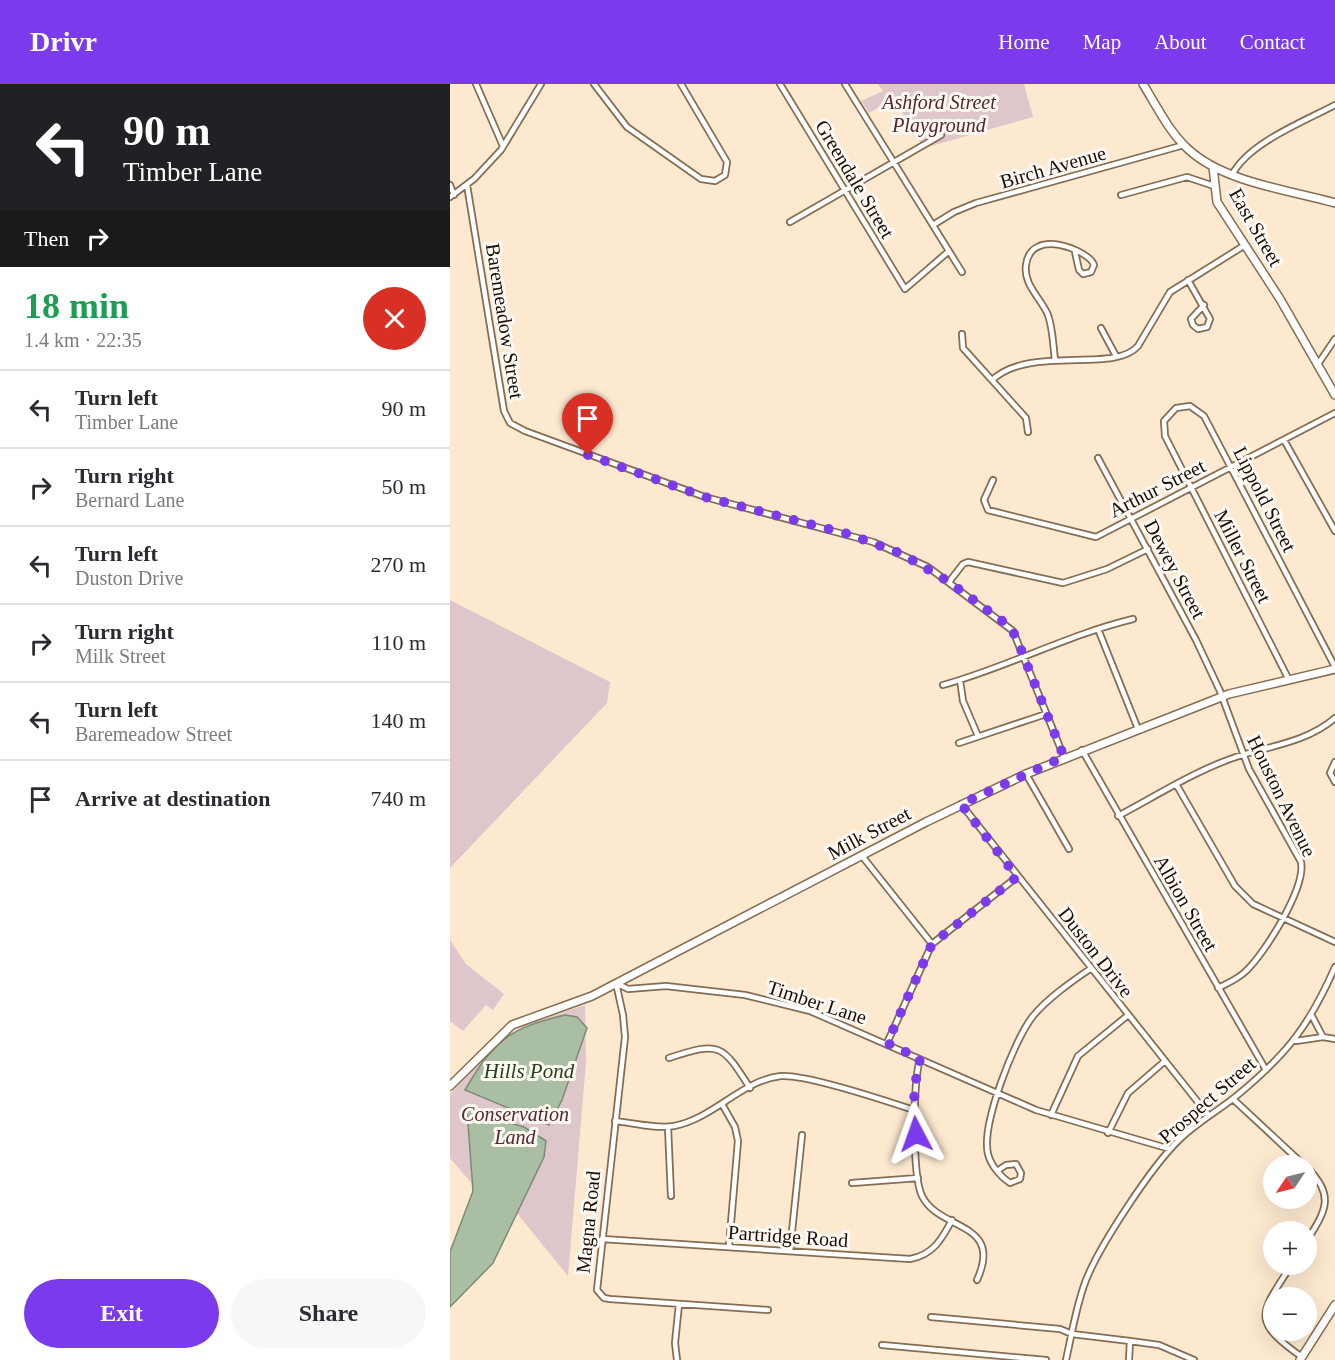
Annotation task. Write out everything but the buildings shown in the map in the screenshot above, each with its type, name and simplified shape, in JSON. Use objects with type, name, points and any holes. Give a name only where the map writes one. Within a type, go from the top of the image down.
[{"type":"street","points":[[476,84],[503,146]]},
{"type":"street","points":[[450,185],[452,196],[467,185],[503,146],[541,84]]},
{"type":"street","points":[[594,84],[627,127],[701,179],[715,181],[725,175],[727,162],[681,84]]},
{"type":"street","name":"Greendale Street","points":[[780,84],[905,289],[949,251]]},
{"type":"street","points":[[845,84],[962,272]]},
{"type":"street","points":[[1143,84],[1184,145],[1214,167],[1232,175],[1335,203]]},
{"type":"street","points":[[1232,175],[1236,167],[1255,150],[1335,105]]},
{"type":"street","points":[[790,222],[941,135]]},
{"type":"street","name":"Birch Avenue","points":[[933,225],[954,212],[976,203],[1184,145]]},
{"type":"street","name":"East Street","points":[[1214,167],[1217,202],[1280,299],[1335,395]]},
{"type":"street","points":[[1121,195],[1187,177],[1214,186]]},
{"type":"street","name":"Baremeadow Street","points":[[467,185],[504,411],[510,423],[525,431],[681,489],[873,542],[916,560],[1009,626],[1024,656],[1064,757]]},
{"type":"street","points":[[1054,360],[1048,316],[1027,280],[1026,266],[1031,253],[1042,244],[1056,244],[1075,252],[1093,260],[1094,268],[1091,272],[1086,274],[1079,270],[1075,252]]},
{"type":"street","points":[[992,380],[1021,363],[1116,356],[1134,350],[1170,292],[1245,245]]},
{"type":"street","points":[[1188,280],[1204,305],[1210,322],[1204,329],[1198,329],[1193,325],[1191,319],[1204,305]]},
{"type":"street","points":[[1101,328],[1116,356]]},
{"type":"street","points":[[962,334],[963,348],[1026,418],[1028,432]]},
{"type":"street","points":[[1317,364],[1335,339]]},
{"type":"street","name":"Lippold Street","points":[[1170,448],[1164,432],[1166,418],[1176,408],[1190,406],[1204,416],[1335,668]]},
{"type":"street","name":"Arthur Street","points":[[993,480],[984,500],[994,512],[1096,537],[1335,413]]},
{"type":"street","points":[[1284,440],[1335,531]]},
{"type":"street","name":"Miller Street","points":[[1170,448],[1288,678]]},
{"type":"street","name":"Dewey Street","points":[[1098,458],[1200,647],[1222,696]]},
{"type":"street","points":[[949,582],[963,564],[968,562],[1063,584],[1107,569],[1148,549]]},
{"type":"street","points":[[943,685],[1098,629],[1133,619]]},
{"type":"street","points":[[1098,629],[1138,729]]},
{"type":"street","name":"Milk Street","points":[[450,1086],[512,1025],[585,999],[961,804],[1064,757],[1222,696],[1335,668]]},
{"type":"street","points":[[960,680],[963,700],[978,736]]},
{"type":"street","name":"Houston Avenue","points":[[1218,988],[1246,971],[1283,917],[1302,875],[1301,862],[1243,755],[1222,696]]},
{"type":"street","points":[[959,743],[1046,714]]},
{"type":"street","points":[[1118,816],[1176,784],[1243,755],[1314,734],[1335,718]]},
{"type":"street","name":"Albion Street","points":[[1082,750],[1266,1070]]},
{"type":"street","points":[[1335,762],[1330,773],[1335,782]]},
{"type":"street","points":[[1026,774],[1069,849]]},
{"type":"street","points":[[1176,784],[1239,893],[1253,904],[1335,942]]},
{"type":"street","name":"Duston Drive","points":[[961,804],[1127,1016],[1209,1116]]},
{"type":"street","points":[[862,856],[932,944]]},
{"type":"street","points":[[887,1043],[932,944],[1017,877]]},
{"type":"street","name":"Prospect Street","points":[[1066,1360],[1080,1298],[1093,1265],[1170,1149],[1233,1099],[1294,1041],[1312,1016],[1335,967]]},
{"type":"street","points":[[997,1171],[1006,1165],[1016,1164],[1021,1173],[1020,1179],[1010,1184],[997,1171],[988,1154],[987,1138],[1000,1081],[1033,1016],[1090,969]]},
{"type":"street","name":"Timber Lane","points":[[615,983],[628,989],[677,987],[776,1002],[810,1011],[887,1043],[998,1094],[1052,1115],[1170,1149]]},
{"type":"street","name":"Magna Road","points":[[615,983],[625,1026],[597,1281],[600,1294],[610,1299],[768,1310]]},
{"type":"street","points":[[1052,1115],[1078,1056],[1127,1016]]},
{"type":"street","points":[[1312,1016],[1323,1037]]},
{"type":"street","points":[[1294,1041],[1323,1037],[1335,1039]]},
{"type":"street","points":[[669,1058],[705,1048],[721,1051],[735,1063],[750,1088]]},
{"type":"street","points":[[920,1059],[914,1090],[914,1110],[918,1178],[922,1196],[926,1202],[971,1231],[982,1246],[983,1264],[978,1280]]},
{"type":"street","points":[[1108,1133],[1128,1093],[1165,1061]]},
{"type":"street","points":[[615,1121],[668,1126],[695,1119],[774,1077],[790,1076],[914,1110]]},
{"type":"street","points":[[1233,1099],[1294,1155]]},
{"type":"street","points":[[722,1104],[735,1127],[738,1141],[729,1246]]},
{"type":"street","points":[[668,1126],[671,1197]]},
{"type":"street","points":[[790,1251],[802,1135]]},
{"type":"street","points":[[1317,1176],[1329,1195],[1326,1211],[1317,1225]]},
{"type":"street","points":[[852,1183],[918,1178]]},
{"type":"street","name":"Partridge Road","points":[[603,1239],[916,1258],[936,1246],[952,1220]]},
{"type":"street","points":[[1285,1275],[1270,1299],[1264,1318],[1270,1332],[1301,1358],[1335,1305]]},
{"type":"street","points":[[677,1360],[675,1343],[679,1304]]},
{"type":"street","points":[[931,1317],[1060,1329],[1072,1334],[1159,1345],[1194,1360]]},
{"type":"street","points":[[1129,1360],[1130,1341]]},
{"type":"street","points":[[882,1345],[1046,1360]]},
{"type":"green space","name":"Ashford Street Playground","points":[[878,84],[1024,84],[1033,117],[924,148],[894,99],[869,113],[861,101],[883,91]]},
{"type":"green space","points":[[450,600],[610,682],[607,703],[450,868]]},
{"type":"green space","points":[[450,940],[466,964],[504,994],[493,1010],[486,1005],[463,1031],[450,1021]]},
{"type":"green space","name":"Conservation Land","points":[[585,1005],[586,1062],[568,1276],[516,1212],[469,1205],[474,1186],[450,1158],[450,1094],[505,1037],[523,1026]]},
{"type":"water","name":"Hills Pond","points":[[565,1015],[577,1017],[587,1028],[562,1100],[549,1125],[465,1090],[485,1059],[505,1039],[530,1025]]},
{"type":"water","name":"Hills Pond","points":[[467,1110],[524,1127],[546,1141],[544,1157],[493,1263],[450,1307],[450,1252],[473,1191]]},
{"type":"route","points":[[588,455],[705,497],[848,534],[902,554],[928,567],[998,617],[1009,626],[1016,637],[1064,757],[961,804],[1017,877],[932,944],[887,1043],[920,1059],[914,1090],[916,1134]]}]
